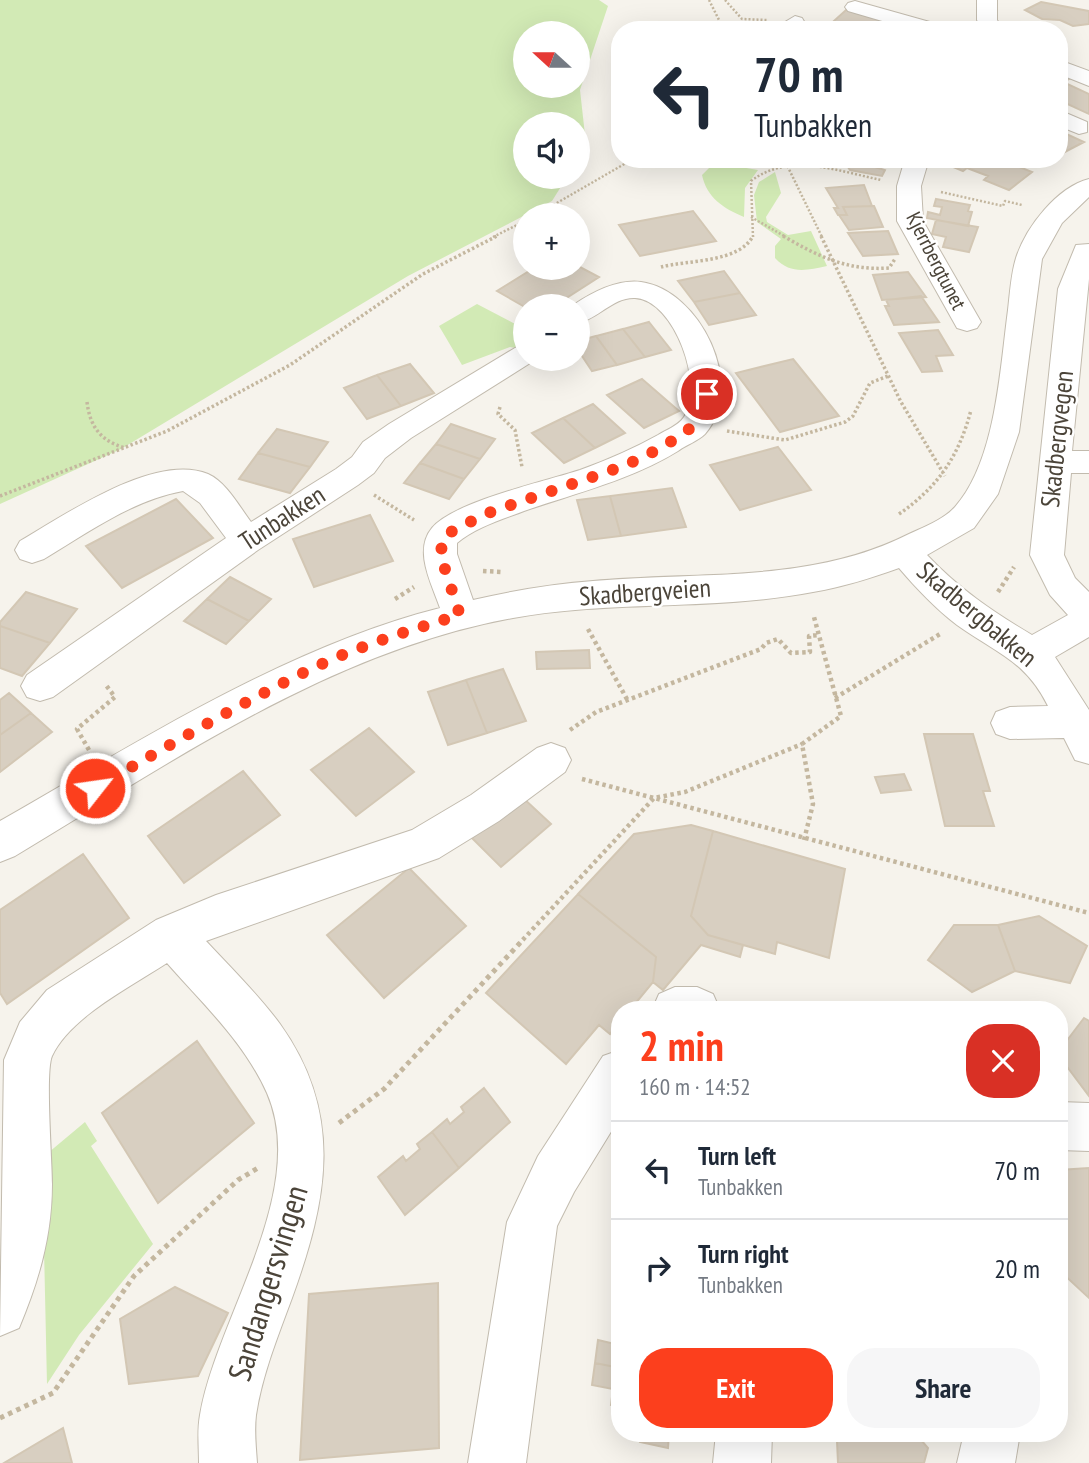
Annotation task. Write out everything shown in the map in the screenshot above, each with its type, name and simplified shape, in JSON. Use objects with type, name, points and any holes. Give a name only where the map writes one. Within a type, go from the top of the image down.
[{"type":"street","points":[[987,0],[988,21]]},
{"type":"street","points":[[855,7],[905,21]]},
{"type":"street","points":[[1068,70],[1089,79]]},
{"type":"street","name":"Kjerrbergtunet","points":[[914,168],[909,186],[910,221],[967,322]]},
{"type":"street","name":"Skadbergveien","points":[[0,843],[237,706],[386,638],[460,615],[590,594],[787,583],[862,570],[906,554],[964,519],[982,496],[998,463],[1029,259],[1039,234],[1056,213],[1089,186]]},
{"type":"street","name":"Skadbergvegen","points":[[1085,251],[1072,289],[1046,555],[1062,586],[1089,614]]},
{"type":"street","points":[[460,615],[440,554],[445,535],[478,517],[526,498],[624,466],[663,447],[695,425],[707,394],[708,380],[702,359],[671,307],[644,290],[615,294],[590,309]]},
{"type":"street","name":"Tunbakken","points":[[40,686],[246,541],[347,477],[363,465],[374,450],[400,431],[513,361]]},
{"type":"street","points":[[1054,462],[1089,462]]},
{"type":"street","points":[[32,550],[137,493],[181,479],[197,482],[219,504],[246,541]]},
{"type":"street","name":"Skadbergbakken","points":[[906,554],[936,587],[970,615],[1031,653],[1056,685],[1083,735]]},
{"type":"street","points":[[1031,653],[1089,620]]},
{"type":"street","points":[[1010,723],[1083,735]]},
{"type":"street","points":[[0,1309],[20,1262],[26,1228],[27,1060],[36,1038],[63,1006],[171,935],[216,915],[424,845],[485,808],[551,760]]},
{"type":"street","name":"Sandangersvingen","points":[[171,935],[267,1045],[295,1102],[303,1147],[299,1199],[229,1411],[228,1463]]},
{"type":"street","points":[[497,1463],[533,1222],[556,1174],[611,1087]]},
{"type":"street","points":[[1068,1126],[1089,1127]]},
{"type":"street","points":[[742,1463],[743,1442]]},
{"type":"street","points":[[986,1463],[990,1442]]},
{"type":"path","points":[[709,0],[719,21]]},
{"type":"path","points":[[725,0],[733,15],[746,21]]},
{"type":"path","points":[[757,21],[783,18],[788,21]]},
{"type":"path","points":[[557,203],[617,168]]},
{"type":"path","points":[[644,290],[662,267],[732,253],[747,246],[753,235],[751,181],[765,170],[774,168]]},
{"type":"path","points":[[788,168],[888,376],[945,476]]},
{"type":"path","points":[[804,168],[1003,205],[1005,201],[1026,206],[1020,215]]},
{"type":"path","points":[[751,217],[833,263],[865,270],[889,268],[894,259],[929,257]]},
{"type":"path","points":[[0,496],[167,431],[290,365],[423,274],[513,227]]},
{"type":"path","points":[[695,425],[785,440],[845,422],[853,416],[870,383],[888,376]]},
{"type":"path","points":[[889,519],[927,494],[945,476],[962,446],[974,399]]},
{"type":"path","points":[[510,401],[498,407],[498,414],[514,430],[526,498]]},
{"type":"path","points":[[87,402],[88,417],[94,429],[112,444],[126,448]]},
{"type":"path","points":[[380,499],[424,527]]},
{"type":"path","points":[[0,1418],[53,1394],[134,1276],[238,1180],[273,1158],[303,1147],[384,1089],[654,798],[685,792],[802,744],[841,716],[814,617]]},
{"type":"path","points":[[586,625],[628,701]]},
{"type":"path","points":[[835,698],[926,645],[945,630]]},
{"type":"path","points":[[818,635],[809,636],[810,652],[791,653],[778,639],[596,712],[564,734],[551,760],[559,770],[574,777],[1089,913]]},
{"type":"path","points":[[77,660],[115,693],[109,704],[77,729],[92,753]]},
{"type":"path","points":[[802,744],[813,804],[804,839]]},
{"type":"green space","points":[[0,0],[599,0],[608,6],[590,60],[590,21],[513,21],[513,98],[581,98],[582,112],[513,112],[513,189],[560,189],[552,201],[513,203],[513,221],[408,276],[121,449],[0,504]]},
{"type":"green space","points":[[709,168],[758,170],[745,188],[744,217],[729,210],[712,196],[702,175]]},
{"type":"green space","points":[[775,172],[781,193],[766,217],[767,222],[788,235],[811,231],[827,266],[806,270],[793,269],[775,258],[775,246],[781,239],[757,222],[754,195],[759,182]]},
{"type":"green space","points":[[477,304],[513,323],[513,348],[462,365],[439,326]]},
{"type":"green space","points":[[85,1122],[97,1141],[91,1146],[153,1244],[79,1335],[47,1384],[42,1158]]},
{"type":"building","points":[[1041,2],[1089,11],[1089,24],[1073,26],[1068,21],[1042,19],[1025,10]]},
{"type":"building","points":[[846,10],[884,21],[834,21]]},
{"type":"building","points":[[1068,84],[1089,94],[1089,114],[1068,104]]},
{"type":"building","points":[[1068,135],[1084,142],[1068,150]]},
{"type":"building","points":[[849,168],[885,170],[882,176]]},
{"type":"building","points":[[967,168],[1022,168],[1032,172],[1009,190],[984,180],[988,176]]},
{"type":"building","points":[[864,185],[872,206],[843,207],[847,215],[838,215],[834,208],[838,208],[826,188]]},
{"type":"building","points":[[936,199],[970,205],[968,211],[972,212],[968,226],[927,218],[928,212],[940,215],[942,207],[934,206]]},
{"type":"building","points":[[874,206],[883,227],[849,230],[839,215],[847,215],[843,207]]},
{"type":"building","points":[[693,211],[716,241],[640,256],[619,225]]},
{"type":"building","points":[[936,220],[978,227],[969,252],[943,247],[946,237],[932,234]]},
{"type":"building","points":[[888,231],[898,254],[863,256],[848,233]]},
{"type":"building","points":[[724,271],[740,293],[694,302],[678,281]]},
{"type":"building","points":[[590,272],[599,277],[573,294],[513,294],[513,300],[497,291],[515,280],[590,280]]},
{"type":"building","points":[[908,272],[926,297],[882,300],[873,275]]},
{"type":"building","points":[[740,293],[756,315],[709,325],[694,302]]},
{"type":"building","points":[[921,296],[939,322],[894,325],[885,306],[889,306],[886,300]]},
{"type":"building","points":[[649,322],[671,350],[645,357],[623,329]]},
{"type":"building","points":[[623,329],[645,357],[617,365],[596,336]]},
{"type":"building","points":[[938,330],[953,355],[936,356],[942,371],[922,372],[899,333]]},
{"type":"building","points":[[596,336],[617,365],[592,371],[590,338]]},
{"type":"building","points":[[793,359],[839,416],[780,432],[736,373]]},
{"type":"building","points":[[410,364],[434,393],[401,406],[377,375]]},
{"type":"building","points":[[377,375],[401,406],[367,419],[344,388]]},
{"type":"building","points":[[642,379],[679,411],[644,428],[607,395]]},
{"type":"building","points":[[593,404],[625,433],[595,448],[563,418]]},
{"type":"building","points":[[563,418],[595,448],[564,463],[532,433]]},
{"type":"building","points":[[451,424],[495,439],[480,459],[436,444]]},
{"type":"building","points":[[277,429],[328,442],[310,467],[258,453]]},
{"type":"building","points":[[436,444],[480,459],[464,479],[420,463]]},
{"type":"building","points":[[778,447],[811,490],[740,510],[710,465]]},
{"type":"building","points":[[258,453],[310,467],[290,493],[239,479]]},
{"type":"building","points":[[420,463],[464,479],[449,499],[404,483]]},
{"type":"building","points":[[672,488],[686,527],[621,536],[610,496]]},
{"type":"building","points":[[610,496],[621,536],[588,540],[577,500]]},
{"type":"building","points":[[176,499],[213,538],[122,588],[86,546]]},
{"type":"building","points":[[370,515],[393,561],[314,587],[293,539]]},
{"type":"building","points":[[230,577],[271,599],[249,621],[207,599]]},
{"type":"building","points":[[26,592],[77,609],[50,643],[0,626],[0,622]]},
{"type":"building","points":[[207,599],[249,621],[226,644],[184,621]]},
{"type":"building","points":[[0,626],[50,643],[22,676],[0,668]]},
{"type":"building","points":[[589,650],[590,668],[537,669],[536,652]]},
{"type":"building","points":[[503,669],[526,721],[487,733],[466,680]]},
{"type":"building","points":[[466,680],[487,733],[448,745],[428,692]]},
{"type":"building","points":[[9,693],[31,713],[0,735],[0,700]]},
{"type":"building","points":[[31,713],[52,732],[0,772],[0,735]]},
{"type":"building","points":[[369,728],[414,772],[356,816],[311,770]]},
{"type":"building","points":[[924,734],[973,734],[990,791],[983,791],[994,826],[945,826]]},
{"type":"building","points":[[243,771],[280,815],[184,883],[148,836]]},
{"type":"building","points":[[904,774],[911,790],[881,793],[875,777]]},
{"type":"building","points":[[522,797],[551,824],[501,867],[472,838]]},
{"type":"building","points":[[691,825],[713,831],[691,916],[708,935],[743,945],[740,957],[701,945],[663,990],[653,982],[656,957],[578,894],[634,834]]},
{"type":"building","points":[[713,831],[845,869],[829,958],[777,942],[775,954],[708,935],[691,916]]},
{"type":"building","points":[[83,854],[129,918],[7,1004],[0,993],[0,910]]},
{"type":"building","points":[[409,868],[466,926],[384,998],[327,935]]},
{"type":"building","points":[[578,894],[656,957],[653,982],[637,1001],[611,1001],[610,1034],[599,1025],[566,1064],[486,993]]},
{"type":"building","points":[[1039,916],[1087,946],[1070,983],[1015,971],[998,925]]},
{"type":"building","points":[[954,925],[998,925],[1015,971],[972,992],[928,960]]},
{"type":"building","points":[[1084,1018],[1089,1021],[1089,1096],[1068,1068],[1068,1039]]},
{"type":"building","points":[[197,1041],[254,1123],[158,1203],[102,1113]]},
{"type":"building","points":[[484,1088],[510,1122],[459,1168],[432,1132],[447,1119],[450,1124],[464,1112],[461,1107]]},
{"type":"building","points":[[432,1132],[459,1168],[405,1215],[378,1177],[403,1156],[406,1161],[420,1149],[417,1144]]},
{"type":"building","points":[[1089,1168],[1089,1298],[1068,1278],[1068,1169]]},
{"type":"building","points":[[438,1283],[439,1448],[300,1460],[309,1294]]},
{"type":"building","points":[[175,1287],[228,1313],[198,1376],[129,1384],[120,1319]]},
{"type":"building","points":[[598,1340],[611,1343],[611,1366],[595,1363]]},
{"type":"building","points":[[595,1363],[611,1366],[611,1389],[592,1385]]},
{"type":"building","points":[[63,1428],[72,1463],[4,1463]]},
{"type":"building","points":[[640,1442],[668,1442],[668,1448]]},
{"type":"building","points":[[837,1442],[923,1442],[928,1448],[924,1463],[838,1463]]},
{"type":"route","points":[[95,788],[237,706],[326,662],[386,638],[460,615],[440,554],[439,547],[445,535],[485,514],[624,466],[663,447],[695,425],[707,394]]}]
